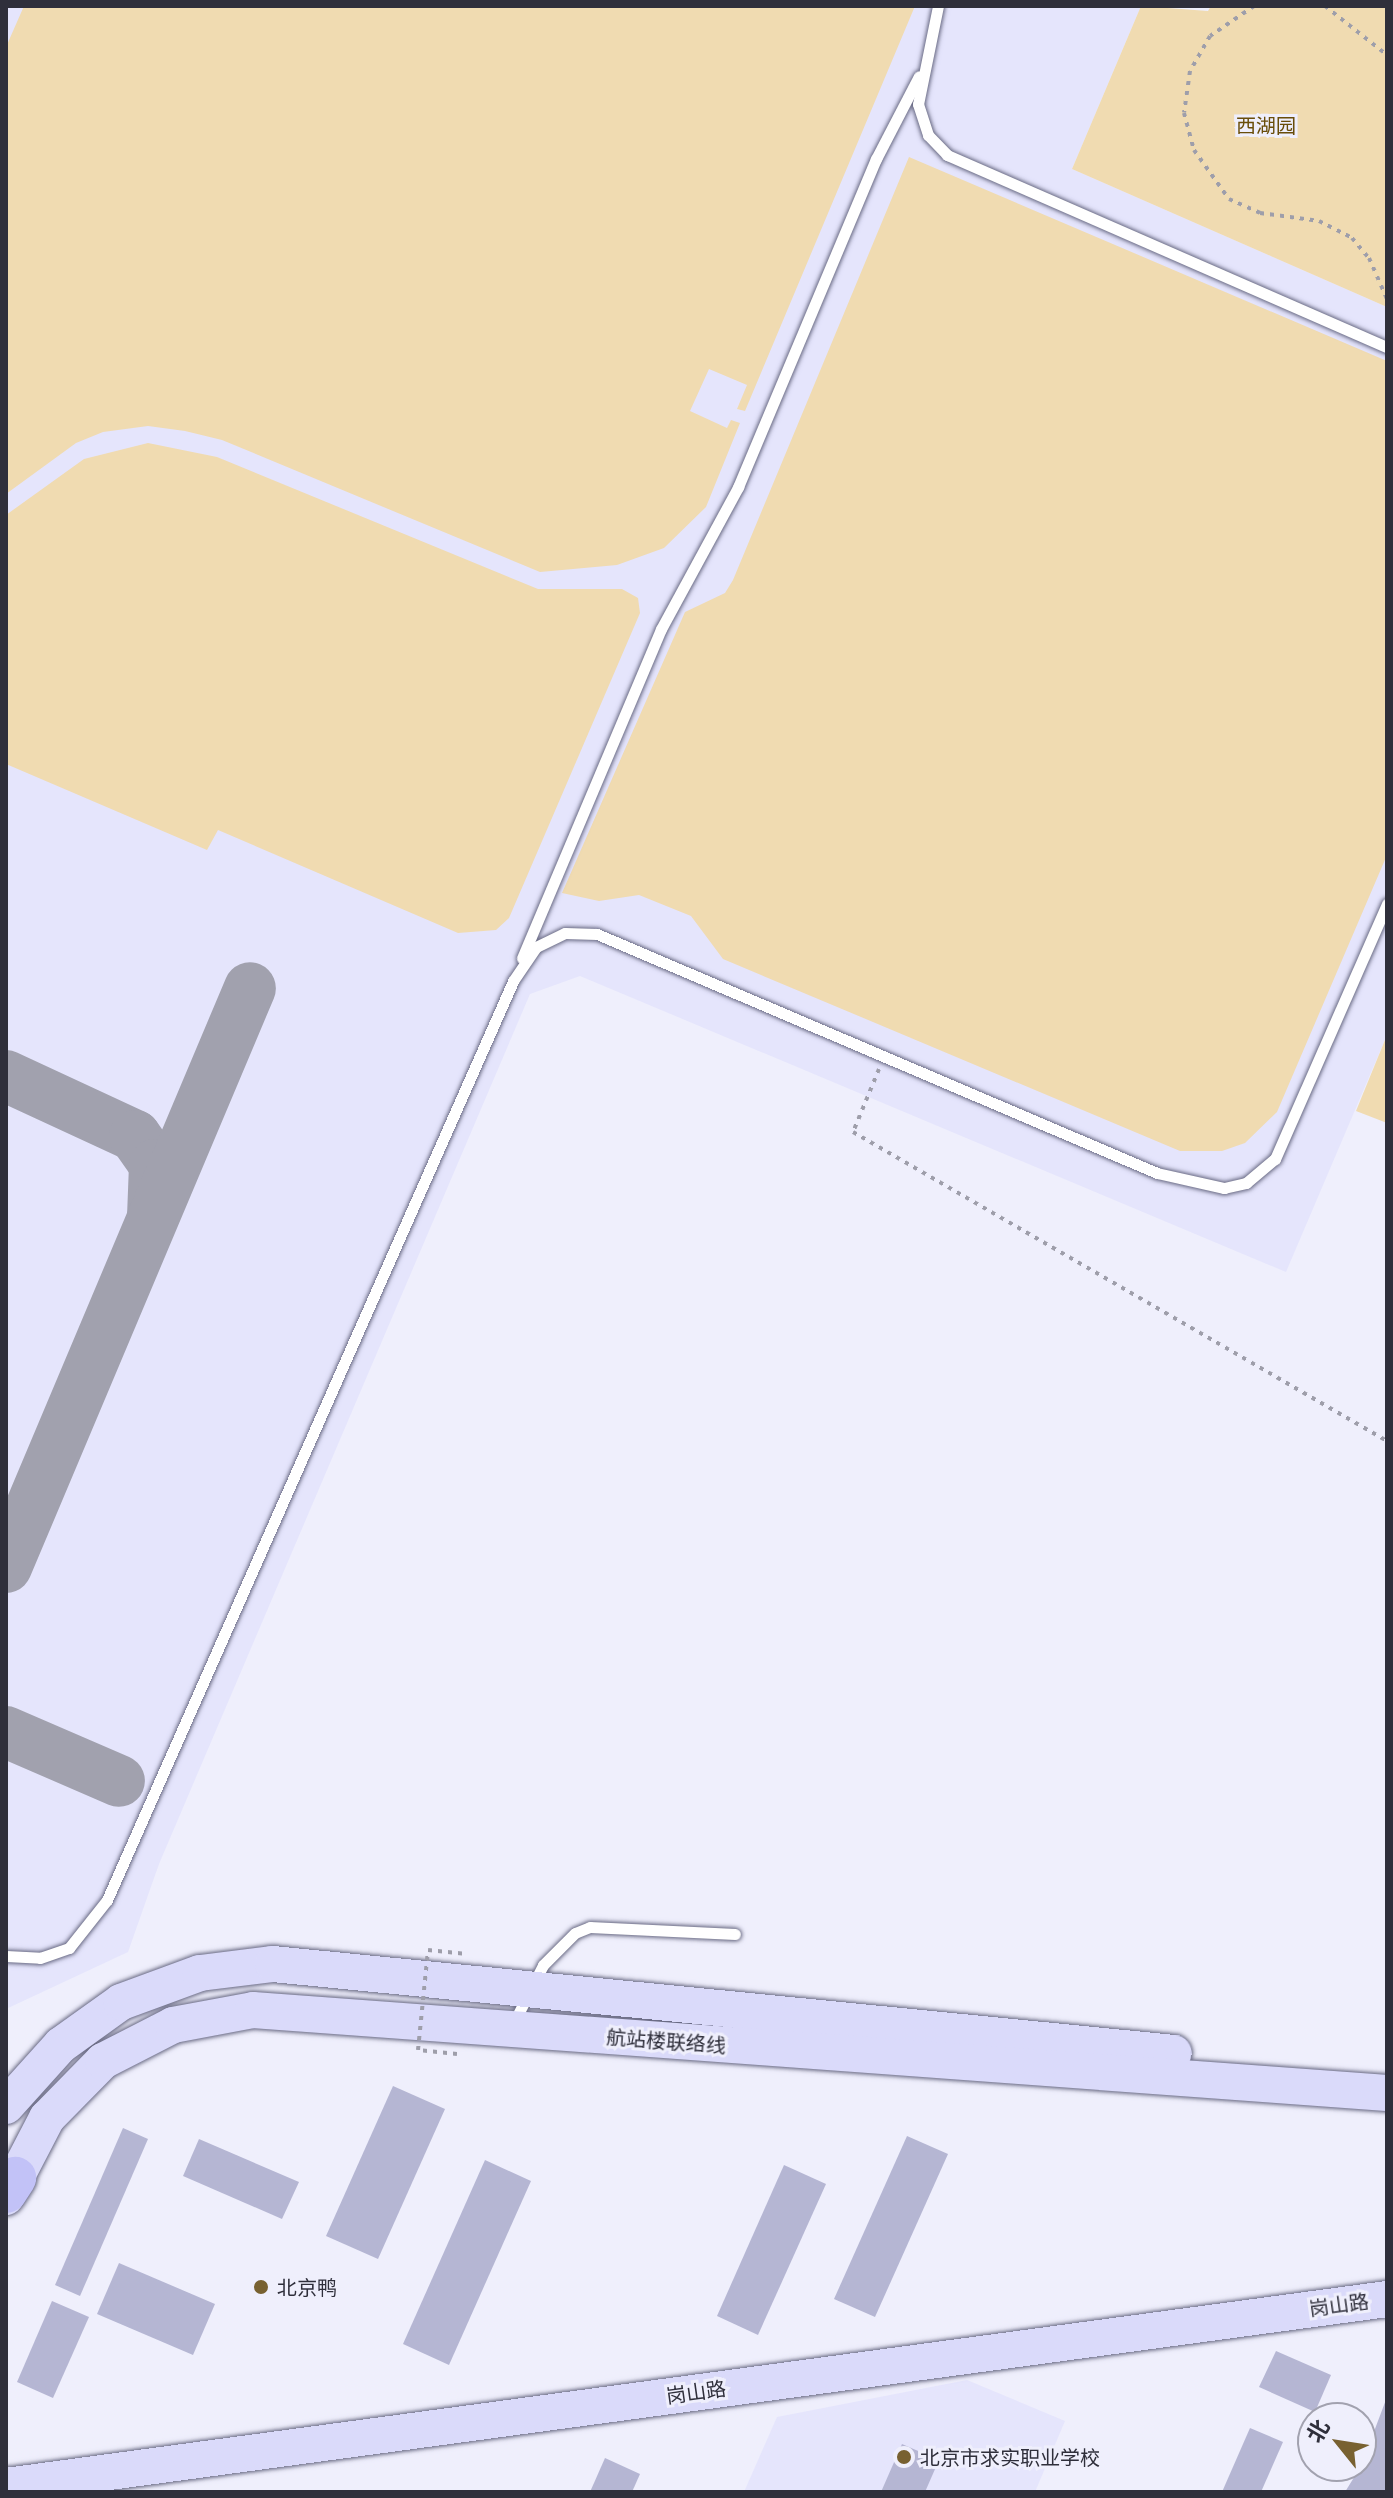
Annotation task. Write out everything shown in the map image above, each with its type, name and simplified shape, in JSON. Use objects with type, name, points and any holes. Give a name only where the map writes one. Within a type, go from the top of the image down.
[{"type":"main road","name":"航站楼联络线","points":[[6,2106],[44,2061],[94,2019],[135,1996],[200,1973],[300,1964],[530,1986],[923,2032],[1387,2070]]},
{"type":"main road","name":"航站楼联络线","points":[[9,2189],[47,2118],[91,2070],[188,2020],[298,2009],[511,2030],[1387,2093]]},
{"type":"main road","name":"岗山路","points":[[6,2486],[1387,2299]]},
{"type":"lane","points":[[6,1956],[40,1958],[69,1948],[107,1900],[513,981],[661,629],[744,474],[876,159],[919,76],[938,6]]},
{"type":"lane","points":[[919,76],[918,104],[928,135],[960,162],[1387,347]]},
{"type":"lane","points":[[513,981],[544,941],[588,932],[1179,1181],[1211,1188],[1246,1183],[1275,1159],[1290,1134],[1387,904]]},
{"type":"lane","points":[[511,2030],[530,1986],[557,1949],[590,1927],[735,1934]]},
{"type":"path","points":[[1254,6],[1210,36],[1190,71],[1184,113],[1194,150],[1229,199],[1260,213],[1319,221],[1352,238],[1369,258],[1387,299]]},
{"type":"path","points":[[1325,6],[1387,55]]},
{"type":"path","points":[[884,1055],[853,1132],[1387,1441]]},
{"type":"path","points":[[457,2054],[418,2050],[428,1950],[467,1954]]},
{"type":"shaded area","points":[[6,6],[1141,6],[1072,169],[1387,307],[1387,1035],[1286,1272],[580,976],[530,994],[159,1864],[128,1952],[6,2009]]},
{"type":"shaded area","name":"北京市求实职业学校","points":[[967,2380],[1065,2421],[1035,2492],[744,2492],[777,2417]]},
{"type":"green space","points":[[24,6],[915,6],[745,411],[737,409],[747,385],[709,369],[690,411],[727,428],[731,420],[740,423],[706,507],[664,548],[617,565],[540,572],[222,440],[185,431],[148,426],[103,432],[76,443],[6,494],[6,47]]},
{"type":"green space","name":"西湖园","points":[[1141,6],[1208,11],[1211,6],[1387,6],[1387,307],[1072,169]]},
{"type":"green space","points":[[909,157],[1387,361],[1387,855],[1277,1112],[1245,1143],[1222,1151],[1180,1151],[723,959],[691,916],[639,895],[599,901],[562,893],[685,612],[725,593],[733,580]]},
{"type":"green space","points":[[148,443],[217,457],[538,589],[622,589],[638,598],[640,613],[509,918],[496,930],[458,933],[218,830],[207,850],[6,764],[6,515],[84,459]]},
{"type":"green space","points":[[1387,1035],[1387,1123],[1356,1111]]},
{"type":"building","points":[[393,2086],[445,2109],[378,2259],[326,2236]]},
{"type":"building","points":[[123,2128],[148,2139],[80,2296],[55,2285]]},
{"type":"building","points":[[907,2136],[948,2154],[875,2317],[834,2299]]},
{"type":"building","points":[[199,2139],[299,2182],[282,2219],[183,2176]]},
{"type":"building","points":[[485,2160],[531,2181],[449,2365],[403,2344]]},
{"type":"building","points":[[784,2165],[826,2184],[758,2335],[717,2316]]},
{"type":"building","points":[[119,2263],[215,2304],[193,2355],[97,2314]]},
{"type":"building","points":[[52,2301],[89,2317],[53,2398],[17,2382]]},
{"type":"building","points":[[1276,2351],[1331,2375],[1319,2402],[1297,2404],[1259,2387]]},
{"type":"building","points":[[1387,2397],[1387,2492],[1345,2492],[1351,2482],[1377,2482],[1377,2424]]},
{"type":"building","points":[[1250,2428],[1283,2442],[1261,2492],[1222,2492]]},
{"type":"building","points":[[902,2444],[939,2460],[925,2492],[881,2492]]},
{"type":"building","points":[[605,2458],[640,2474],[632,2492],[590,2492]]},
{"type":"taxiway","points":[[6,1567],[250,988]]},
{"type":"taxiway","points":[[6,1076],[135,1136],[155,1165],[153,1216]]},
{"type":"taxiway","points":[[6,1732],[119,1781]]},
{"type":"place","name":"北京鸭","points":[[261,2287]]},
{"type":"place","name":"北京市求实职业学校","points":[[904,2457]]}]
